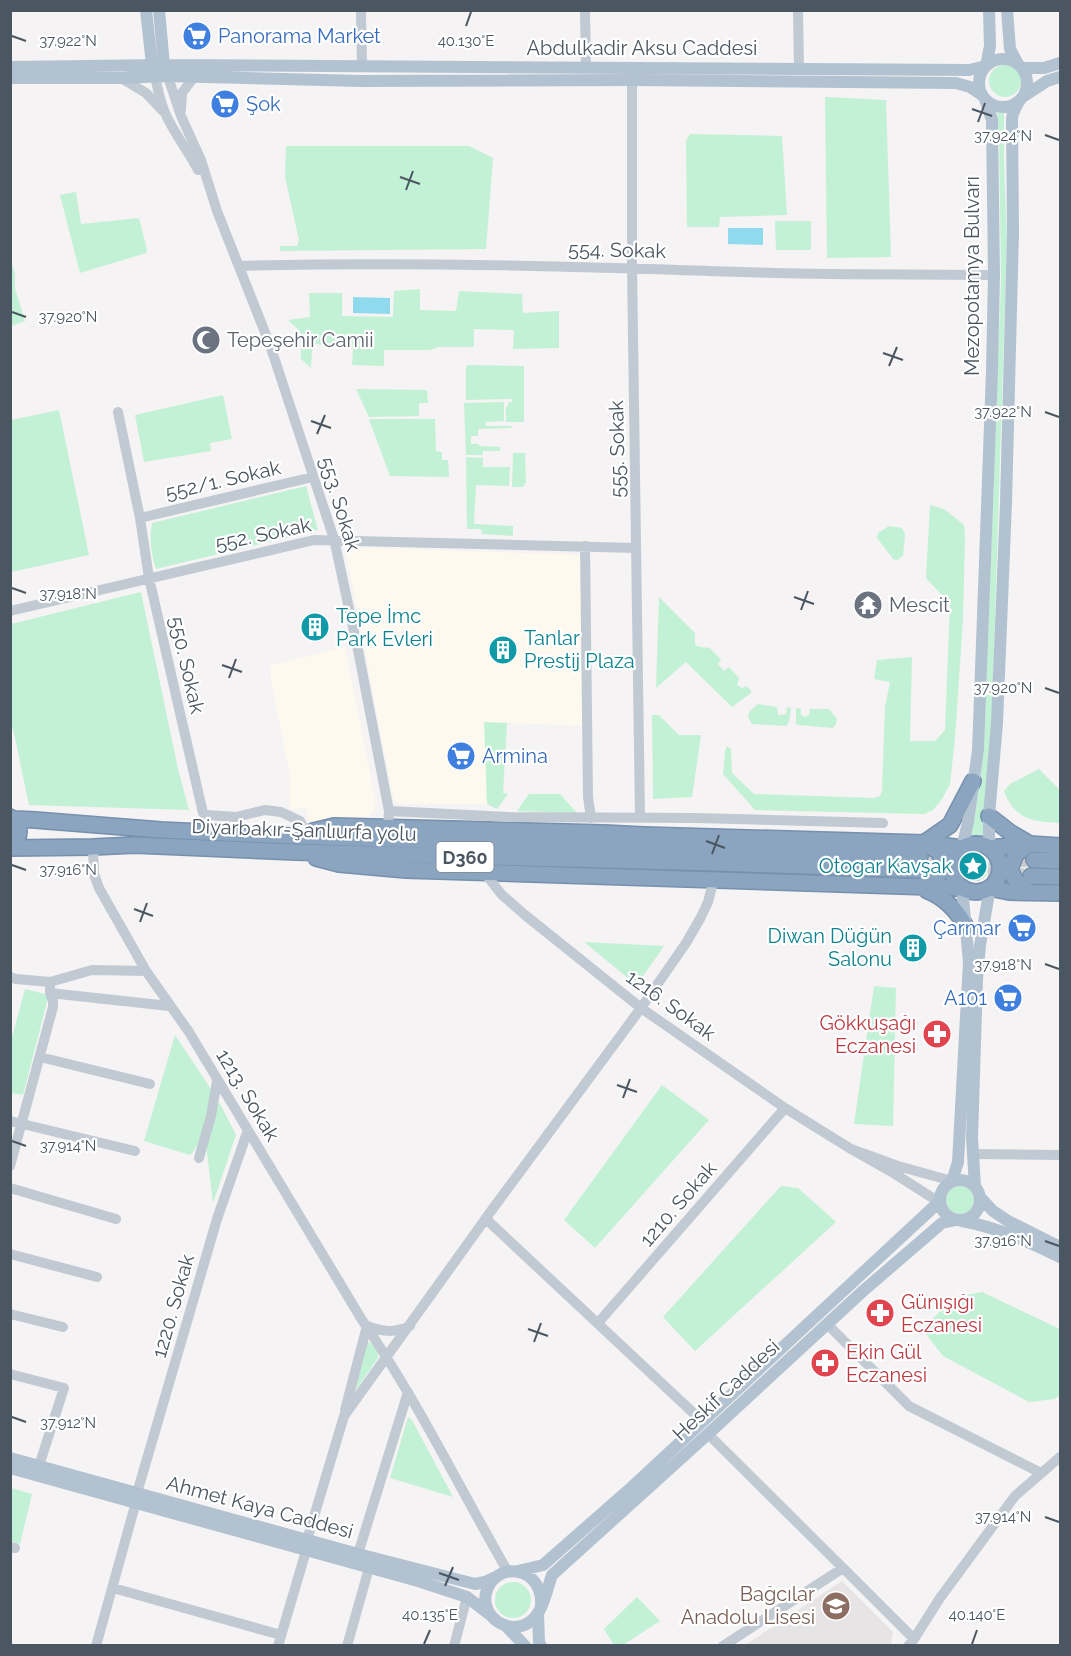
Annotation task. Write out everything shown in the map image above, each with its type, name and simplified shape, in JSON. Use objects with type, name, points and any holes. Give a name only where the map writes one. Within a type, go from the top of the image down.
[{"type":"highway","points":[[921,856],[950,825],[973,782]]},
{"type":"highway","points":[[10,847],[17,841],[20,830],[12,815]]},
{"type":"highway","name":"Diyarbakır-Şanlıurfa yolu","points":[[12,815],[35,820],[161,830],[921,856]]},
{"type":"highway","points":[[989,816],[1030,844]]},
{"type":"highway","points":[[298,835],[334,826],[604,833],[921,856],[976,844],[989,848],[1030,844],[1060,846]]},
{"type":"highway","points":[[1029,892],[1014,879],[1010,869],[1016,854],[1030,844]]},
{"type":"highway","name":"Diyarbakır-Şanlıurfa yolu","points":[[10,847],[93,848],[135,845],[296,852],[716,863],[921,856]]},
{"type":"highway","points":[[962,848],[953,860],[953,876],[962,888],[976,892],[990,888],[999,876],[999,860],[989,848]]},
{"type":"highway","points":[[920,887],[936,879],[942,869],[942,859],[938,851],[921,856]]},
{"type":"highway","points":[[296,852],[339,864],[406,870],[962,888]]},
{"type":"highway","points":[[1034,860],[1060,861]]},
{"type":"highway","points":[[1031,876],[1060,877]]},
{"type":"highway","points":[[920,887],[949,903],[960,915],[966,927]]},
{"type":"highway","points":[[990,888],[1009,892],[1060,892]]},
{"type":"main road","points":[[146,10],[159,70]]},
{"type":"main road","points":[[159,10],[159,70]]},
{"type":"main road","points":[[989,10],[989,54],[979,83],[984,97],[991,104],[1005,107],[1047,81],[1060,78]]},
{"type":"main road","points":[[1007,10],[1010,49],[1027,79],[1027,85],[1021,98]]},
{"type":"main road","points":[[986,66],[998,59],[1012,60],[1020,66],[1044,68],[1060,63]]},
{"type":"main road","name":"Abdulkadir Aksu Caddesi","points":[[10,67],[159,70],[362,67],[969,70],[986,66]]},
{"type":"main road","name":"Abdulkadir Aksu Caddesi","points":[[10,78],[121,78],[159,70],[194,77],[360,81],[632,80],[956,83],[970,87],[984,97]]},
{"type":"main road","name":"Mezopotamya Bulvarı","points":[[962,848],[978,750],[991,394],[994,275],[992,120],[984,97]]},
{"type":"main road","name":"Mezopotamya Bulvarı","points":[[989,848],[989,816],[997,723],[1006,492],[1013,232],[1012,119],[1021,98]]},
{"type":"main road","points":[[962,888],[969,962],[958,1162],[952,1181],[942,1190],[939,1202],[944,1214],[1012,1234],[1060,1257]]},
{"type":"main road","points":[[959,1220],[974,1215],[978,1209],[973,1154],[977,980],[980,945],[990,888]]},
{"type":"main road","points":[[952,1181],[964,1180],[978,1192],[993,1211],[1060,1247]]},
{"type":"main road","name":"Ahmet Kaya Caddesi","points":[[307,1545],[358,1554],[475,1584],[543,1565],[633,1487],[939,1202]]},
{"type":"main road","name":"Heskif Caddesi","points":[[539,1610],[552,1575],[863,1291],[942,1223],[959,1220]]},
{"type":"main road","name":"Ahmet Kaya Caddesi","points":[[10,1458],[38,1470],[307,1545],[369,1568],[468,1597],[491,1616]]},
{"type":"main road","name":"Ahmet Kaya Caddesi","points":[[10,1468],[38,1470]]},
{"type":"main road","points":[[539,1610],[532,1621],[515,1628],[498,1623],[487,1608],[485,1598],[487,1589],[492,1581],[508,1573],[527,1574],[534,1580],[542,1596],[539,1610],[541,1646]]},
{"type":"main road","points":[[506,1626],[525,1646]]},
{"type":"street","points":[[361,10],[362,67]]},
{"type":"street","points":[[585,10],[586,68]]},
{"type":"street","points":[[798,10],[799,68]]},
{"type":"street","points":[[159,70],[165,114]]},
{"type":"street","points":[[159,70],[201,160],[215,203]]},
{"type":"street","points":[[181,116],[182,93],[194,77]]},
{"type":"street","points":[[121,78],[146,93],[165,114],[178,139],[193,159],[215,203]]},
{"type":"street","name":"555. Sokak","points":[[632,80],[632,267],[640,818]]},
{"type":"street","name":"553. Sokak","points":[[215,203],[270,345],[334,539],[389,811],[388,827]]},
{"type":"street","name":"554. Sokak","points":[[239,266],[312,264],[632,267],[778,273],[994,275]]},
{"type":"street","name":"550. Sokak","points":[[118,412],[140,518],[149,578],[203,813],[236,817],[265,810],[282,812],[300,821],[298,835]]},
{"type":"street","name":"552/1. Sokak","points":[[140,518],[313,477]]},
{"type":"street","name":"552. Sokak","points":[[10,611],[314,540],[636,548]]},
{"type":"street","points":[[585,546],[588,797],[591,818]]},
{"type":"street","points":[[389,811],[508,817],[883,823]]},
{"type":"street","name":"1213. Sokak","points":[[93,848],[94,874],[99,888],[146,971],[189,1032],[387,1357],[508,1573]]},
{"type":"street","name":"1216. Sokak","points":[[484,872],[502,895],[525,915],[641,1008],[785,1108],[851,1149]]},
{"type":"street","points":[[344,1416],[685,945],[708,902],[714,879]]},
{"type":"street","points":[[50,988],[92,970],[146,971]]},
{"type":"street","points":[[10,977],[50,988],[169,1006]]},
{"type":"street","points":[[10,1166],[16,1122],[40,1057],[53,1007],[50,988]]},
{"type":"street","points":[[40,1057],[150,1084]]},
{"type":"street","points":[[199,1158],[211,1116],[217,1081]]},
{"type":"street","name":"1210. Sokak","points":[[598,1323],[785,1108]]},
{"type":"street","points":[[16,1122],[135,1151]]},
{"type":"street","name":"1220. Sokak","points":[[96,1646],[218,1219],[248,1130]]},
{"type":"street","points":[[851,1149],[898,1166],[952,1181]]},
{"type":"street","points":[[851,1149],[939,1202]]},
{"type":"street","points":[[973,1154],[1060,1155]]},
{"type":"street","points":[[10,1188],[116,1219]]},
{"type":"street","points":[[486,1218],[703,1422]]},
{"type":"street","points":[[10,1254],[97,1277]]},
{"type":"street","points":[[10,1314],[63,1327]]},
{"type":"street","points":[[827,1324],[909,1406],[1041,1473]]},
{"type":"street","points":[[113,1588],[280,1640],[344,1416],[367,1326],[390,1332],[410,1326]]},
{"type":"street","points":[[10,1374],[64,1388],[38,1470]]},
{"type":"street","points":[[358,1554],[408,1392]]},
{"type":"street","points":[[708,1434],[843,1568],[911,1642],[940,1598],[1015,1496],[1060,1457]]},
{"type":"street","points":[[347,1646],[369,1568]]},
{"type":"street","points":[[724,1645],[843,1568]]},
{"type":"street","points":[[454,1646],[468,1597]]},
{"type":"shaded area","points":[[345,547],[581,555],[583,726],[485,722],[487,804],[399,804],[393,798]]},
{"type":"shaded area","points":[[345,647],[376,805],[366,823],[309,821],[306,808],[290,809],[290,777],[271,681],[271,665]]},
{"type":"shaded area","name":"Bağcılar Anadolu Lisesi","points":[[842,1581],[893,1632],[891,1645],[745,1645]]},
{"type":"green space","points":[[1005,65],[1016,70],[1021,81],[1016,92],[1005,97],[994,92],[989,81],[994,70]]},
{"type":"green space","points":[[825,97],[886,100],[891,257],[827,258]]},
{"type":"green space","points":[[997,113],[1004,113],[1007,240],[991,744],[985,840],[967,839],[974,822],[984,750],[1001,280]]},
{"type":"green space","points":[[690,134],[782,136],[787,215],[720,217],[719,227],[687,227],[686,141]]},
{"type":"green space","points":[[286,146],[469,146],[493,158],[486,249],[280,251],[280,246],[297,246],[299,240],[285,177]]},
{"type":"green space","points":[[76,192],[81,224],[139,218],[146,253],[80,273],[60,195]]},
{"type":"green space","points":[[775,221],[811,221],[811,250],[776,250]]},
{"type":"green space","points":[[10,265],[15,273],[15,288],[25,321],[11,326]]},
{"type":"green space","points":[[420,289],[420,310],[456,311],[459,291],[522,294],[523,313],[559,311],[559,348],[513,349],[514,330],[474,329],[474,347],[384,350],[384,366],[352,365],[353,348],[316,344],[312,351],[311,368],[301,359],[300,331],[288,320],[310,317],[309,293],[342,293],[342,316],[393,317],[394,291]]},
{"type":"green space","points":[[466,366],[524,366],[524,422],[506,422],[506,407],[512,399],[466,400]]},
{"type":"green space","points":[[356,389],[427,390],[428,403],[419,403],[419,416],[369,417]]},
{"type":"green space","points":[[223,395],[232,439],[210,443],[211,451],[144,462],[135,415]]},
{"type":"green space","points":[[504,402],[504,421],[486,422],[485,426],[511,426],[512,428],[478,429],[478,436],[471,436],[471,444],[500,447],[500,451],[483,451],[483,455],[466,455],[464,403]]},
{"type":"green space","points":[[59,410],[89,555],[11,572],[11,420]]},
{"type":"green space","points":[[369,419],[435,419],[436,451],[442,452],[442,460],[448,460],[449,477],[390,476]]},
{"type":"green space","points":[[513,453],[525,453],[526,482],[523,487],[512,487]]},
{"type":"green space","points":[[466,457],[483,458],[483,467],[510,467],[509,486],[476,485],[474,524],[513,526],[513,536],[482,534],[481,529],[467,529]]},
{"type":"green space","points":[[306,486],[318,530],[156,569],[151,546],[152,523]]},
{"type":"green space","points":[[930,505],[944,509],[964,525],[965,537],[963,619],[955,738],[950,784],[942,799],[933,810],[924,814],[755,810],[723,774],[727,746],[731,749],[732,773],[754,794],[874,798],[880,796],[885,707],[890,682],[874,679],[877,660],[912,657],[910,741],[935,741],[945,730],[950,604],[926,578]]},
{"type":"green space","points":[[889,526],[902,528],[905,534],[903,556],[897,560],[893,559],[877,538],[878,533]]},
{"type":"green space","points":[[141,592],[178,769],[189,810],[29,805],[11,724],[11,624]]},
{"type":"green space","points":[[659,597],[695,633],[695,645],[710,648],[721,660],[718,664],[724,671],[729,667],[739,678],[737,685],[742,688],[746,686],[751,693],[732,707],[686,662],[656,688]]},
{"type":"green space","points":[[758,704],[777,707],[778,715],[786,714],[787,707],[791,708],[789,722],[786,726],[752,724],[748,717],[749,712]]},
{"type":"green space","points":[[796,708],[801,709],[801,715],[805,717],[809,715],[810,709],[829,709],[837,719],[836,724],[833,728],[796,724]]},
{"type":"green space","points":[[652,715],[659,715],[679,735],[701,735],[692,797],[653,799]]},
{"type":"green space","points":[[484,722],[507,723],[503,793],[508,794],[497,809],[487,804]]},
{"type":"green space","points":[[1039,769],[1060,790],[1060,823],[1033,820],[1019,813],[1008,801],[1004,791],[1010,784]]},
{"type":"green space","points":[[529,794],[560,794],[577,813],[517,811]]},
{"type":"green space","points":[[975,853],[985,857],[989,867],[985,877],[975,881],[965,877],[961,867],[965,857]]},
{"type":"green space","points":[[584,942],[664,946],[639,982],[634,983]]},
{"type":"green space","points":[[874,986],[896,988],[893,1126],[854,1124]]},
{"type":"green space","points":[[25,989],[45,994],[48,998],[23,1095],[11,1093],[11,1041]]},
{"type":"green space","points":[[175,1035],[211,1089],[202,1134],[195,1150],[190,1155],[144,1141]]},
{"type":"green space","points":[[662,1085],[709,1120],[595,1248],[564,1220]]},
{"type":"green space","points":[[219,1102],[236,1135],[213,1203],[206,1144]]},
{"type":"green space","points":[[959,1184],[971,1189],[976,1201],[971,1213],[959,1218],[947,1213],[942,1201],[947,1189]]},
{"type":"green space","points":[[781,1186],[798,1188],[836,1222],[695,1351],[663,1317]]},
{"type":"green space","points":[[982,1292],[1060,1329],[1060,1395],[1055,1399],[1029,1402],[943,1356],[922,1329],[955,1297]]},
{"type":"green space","points":[[367,1342],[376,1348],[378,1358],[355,1391]]},
{"type":"green space","points":[[408,1417],[412,1420],[453,1497],[390,1478]]},
{"type":"green space","points":[[11,1488],[32,1494],[20,1544],[11,1541]]},
{"type":"green space","points":[[513,1582],[526,1587],[531,1600],[526,1613],[513,1618],[500,1613],[495,1600],[500,1587]]},
{"type":"green space","points":[[637,1597],[660,1621],[623,1645],[614,1645],[604,1629]]},
{"type":"water","points":[[728,228],[763,228],[763,245],[728,244]]},
{"type":"water","points":[[353,297],[390,298],[390,314],[353,313]]},
{"type":"tunnel","points":[[920,856],[1034,860]]},
{"type":"tunnel","points":[[919,870],[1024,876]]},
{"type":"place","name":"Panorama Market","points":[[197,36]]},
{"type":"place","name":"Şok","points":[[225,104]]},
{"type":"place","name":"Tepeşehir Camii","points":[[206,340]]},
{"type":"place","name":"Mescit","points":[[868,605]]},
{"type":"place","name":"Tepe İmc Park Evleri","points":[[315,627]]},
{"type":"place","name":"Tanlar Prestij Plaza","points":[[503,650]]},
{"type":"place","name":"Armina","points":[[461,756]]},
{"type":"place","name":"Otogar Kavşak","points":[[973,866]]},
{"type":"place","name":"Çarmar","points":[[1022,928]]},
{"type":"place","name":"Diwan Düğün Salonu","points":[[913,948]]},
{"type":"place","name":"A101","points":[[1008,998]]},
{"type":"place","name":"Gökkuşağı Eczanesi","points":[[937,1034]]},
{"type":"place","name":"Günışığı Eczanesi","points":[[880,1313]]},
{"type":"place","name":"Ekin Gül Eczanesi","points":[[825,1363]]},
{"type":"place","name":"Bağcılar Anadolu Lisesi","points":[[836,1606]]}]
